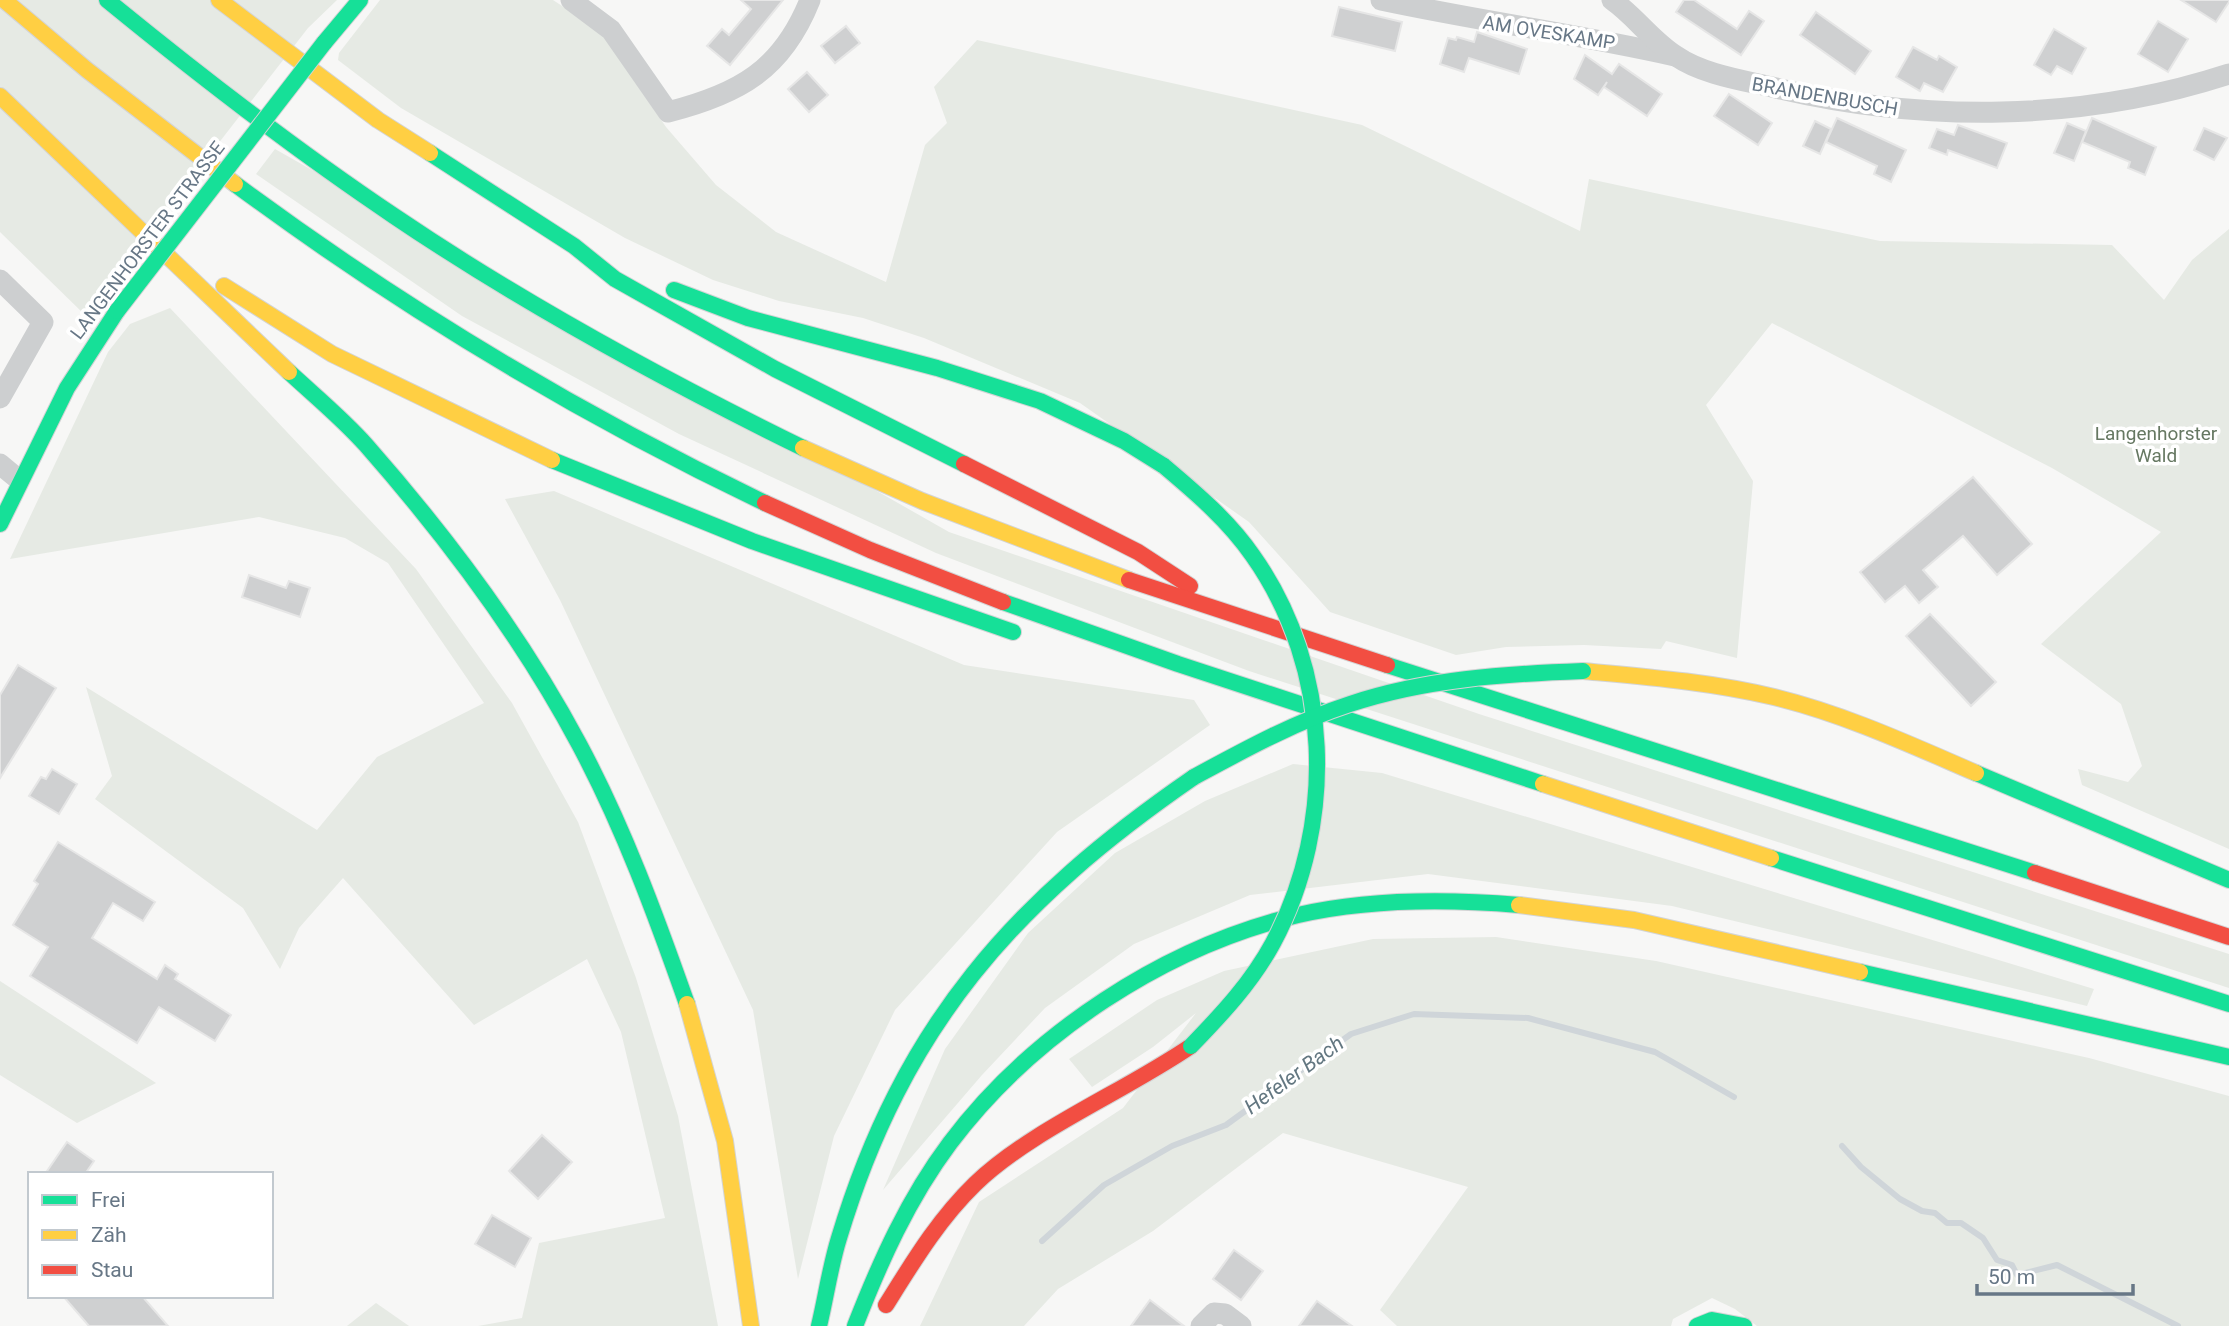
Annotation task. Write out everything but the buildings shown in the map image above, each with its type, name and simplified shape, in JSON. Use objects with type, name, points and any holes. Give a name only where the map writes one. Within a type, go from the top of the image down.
[{"type":"main road","points":[[4,0],[206,164],[303,235],[416,312],[524,377],[725,484],[816,526],[986,596],[1218,678],[2229,1004]]},
{"type":"main road","points":[[107,0],[247,114],[346,187],[556,320],[664,380],[838,464],[922,500],[1122,578],[1239,618],[1823,806],[1864,816],[2229,937]]},
{"type":"main road","points":[[219,0],[379,120],[574,246],[615,279],[775,369],[1138,552],[1239,618]]},
{"type":"main road","name":"LANGENHORSTER STRASSE","points":[[0,524],[18,479],[56,406],[117,311],[360,0]]},
{"type":"main road","points":[[0,96],[365,444],[480,587],[534,668],[579,744],[656,917],[704,1059],[725,1141],[751,1326]]},
{"type":"main road","points":[[108,198],[215,280],[329,352],[443,411],[654,506],[876,587],[1027,637]]},
{"type":"main road","points":[[574,246],[641,274]]},
{"type":"main road","points":[[662,284],[748,318],[937,368],[1040,401],[1124,441],[1164,466],[1210,505],[1233,530],[1264,571],[1277,595],[1297,637],[1309,680],[1320,768],[1309,855],[1277,939],[1242,995],[1191,1046],[1149,1075],[1017,1150],[975,1184],[929,1235],[878,1320]]},
{"type":"main road","points":[[1128,665],[1218,678]]},
{"type":"main road","points":[[819,1326],[839,1238],[863,1168],[892,1099],[947,1004],[1020,915],[1073,864],[1132,817],[1194,777],[1347,705],[1394,691],[1481,677],[1583,671],[1699,682],[1777,698],[1889,736],[2229,880]]},
{"type":"main road","points":[[855,1326],[914,1193],[939,1157],[990,1095],[1031,1056],[1073,1022],[1140,980],[1189,955],[1296,915],[1402,902],[1472,900],[1545,907],[1663,927],[1772,950],[1909,985],[2042,1012],[2229,1057]]},
{"type":"main road","points":[[1697,1326],[1712,1320],[1744,1326]]},
{"type":"street","points":[[571,0],[611,30],[668,112],[700,104],[733,89],[776,61],[793,39],[810,0]]},
{"type":"street","name":"AM OVESKAMP","points":[[1381,0],[1466,18],[1593,38],[1675,56]]},
{"type":"street","name":"BRANDENBUSCH","points":[[1612,0],[1632,14],[1675,56],[1738,79],[1798,94],[1901,110],[1951,113],[2031,110],[2136,97],[2229,74]]},
{"type":"street","points":[[0,280],[43,322],[0,398]]},
{"type":"street","points":[[0,464],[18,479]]},
{"type":"street","points":[[1201,1326],[1214,1313],[1225,1314],[1241,1326]]},
{"type":"green space","points":[[0,0],[337,0],[308,28],[85,315],[0,232]]},
{"type":"green space","name":"Langenhorster Wald","points":[[380,0],[553,0],[600,31],[666,127],[716,185],[776,232],[886,282],[925,145],[947,123],[934,87],[977,40],[1362,125],[1580,231],[1589,179],[1880,241],[2112,245],[2164,300],[2192,260],[2229,229],[2229,849],[2082,785],[2078,769],[2128,782],[2142,766],[2121,704],[2041,644],[2161,532],[2052,468],[1772,323],[1706,405],[1753,481],[1737,658],[1666,641],[1661,649],[1584,645],[1506,647],[1456,655],[1330,612],[1249,522],[1080,403],[924,338],[863,318],[779,301],[713,280],[625,238],[401,108],[338,60],[339,53]]},
{"type":"green space","points":[[275,149],[949,532],[1479,714],[2229,954],[2229,988],[1249,671],[936,553],[679,434],[462,316],[256,174]]},
{"type":"green space","points":[[170,308],[416,569],[512,703],[578,822],[636,978],[678,1116],[718,1326],[478,1326],[522,1318],[539,1243],[665,1218],[621,1032],[587,959],[474,1025],[343,878],[299,928],[280,969],[243,908],[95,799],[112,776],[86,687],[317,830],[377,757],[484,703],[388,563],[345,538],[259,517],[10,559],[108,352],[130,324]]},
{"type":"green space","points":[[554,491],[964,665],[1194,700],[1210,725],[1057,832],[895,1010],[834,1136],[798,1279],[753,1010],[560,600],[505,499]]},
{"type":"green space","points":[[1293,764],[1382,773],[2094,989],[2087,1006],[1672,906],[1428,874],[1250,895],[1134,944],[1045,1008],[982,1075],[883,1190],[945,1049],[1028,933],[1115,853],[1205,801]]},
{"type":"green space","points":[[1496,937],[1656,961],[2089,1058],[2229,1096],[2229,1326],[1757,1326],[1735,1309],[1712,1298],[1673,1319],[1671,1326],[1397,1326],[1380,1310],[1468,1187],[1283,1133],[1153,1231],[1058,1289],[1024,1326],[920,1326],[979,1202],[1123,1108],[1196,1013],[1153,1047],[1092,1087],[1069,1059],[1157,1000],[1224,971],[1373,939]]},
{"type":"green space","points":[[0,981],[156,1083],[77,1123],[0,1075]]},
{"type":"green space","points":[[376,1303],[409,1326],[347,1326]]},
{"type":"waterway","name":"Hefeler Bach","points":[[1042,1241],[1104,1185],[1172,1146],[1226,1125],[1351,1034],[1414,1014],[1528,1018],[1655,1052],[1734,1097]]},
{"type":"waterway","name":"Hefeler Bach","points":[[1842,1146],[1861,1167],[1900,1199],[1922,1211],[1935,1213],[1947,1223],[1961,1223],[1983,1238],[1997,1260],[2012,1265],[2017,1275],[2057,1265],[2178,1326]]},
{"type":"traffic: fast","points":[[107,0],[284,138],[443,248],[594,339],[803,448]]},
{"type":"traffic: fast","points":[[324,43],[360,0]]},
{"type":"traffic: fast","points":[[117,311],[324,43]]},
{"type":"traffic: fast","points":[[430,153],[574,246],[615,279],[775,369],[964,464]]},
{"type":"traffic: fast","points":[[235,184],[362,273],[492,356],[627,433],[765,503]]},
{"type":"traffic: fast","points":[[674,290],[748,318],[937,368],[1040,401],[1124,441],[1164,466]]},
{"type":"traffic: fast","points":[[0,524],[67,388],[117,311]]},
{"type":"traffic: fast","points":[[289,372],[348,426],[396,480],[454,551],[533,665],[579,744],[610,807],[651,905],[687,1004]]},
{"type":"traffic: fast","points":[[552,460],[752,541],[1013,632]]},
{"type":"traffic: fast","points":[[1164,466],[1223,519],[1253,556],[1279,600],[1298,647],[1311,696],[1317,746],[1316,797],[1308,848],[1294,897],[1273,943],[1256,971],[1225,1010],[1191,1046]]},
{"type":"traffic: fast","points":[[1003,602],[1178,664],[1543,784]]},
{"type":"traffic: fast","points":[[1387,665],[2035,873]]},
{"type":"traffic: fast","points":[[1194,777],[1290,728],[1330,711],[1378,696],[1465,679],[1583,671]]},
{"type":"traffic: fast","points":[[1976,773],[2229,880]]},
{"type":"traffic: fast","points":[[819,1326],[836,1249],[865,1162],[896,1094],[932,1031],[973,974],[1019,921],[1072,871],[1194,777]]},
{"type":"traffic: fast","points":[[1771,858],[2229,1004]]},
{"type":"traffic: fast","points":[[855,1326],[896,1232],[921,1186],[950,1143],[983,1103],[1020,1066],[1061,1031],[1104,1000],[1151,972],[1199,949],[1298,915],[1380,903],[1464,902],[1519,905]]},
{"type":"traffic: fast","points":[[1860,972],[2229,1057]]},
{"type":"traffic: fast","points":[[1697,1326],[1712,1320],[1744,1326]]},
{"type":"traffic: slow","points":[[4,0],[87,70],[235,184]]},
{"type":"traffic: slow","points":[[219,0],[378,120],[430,153]]},
{"type":"traffic: slow","points":[[0,96],[289,372]]},
{"type":"traffic: slow","points":[[224,286],[332,354],[552,460]]},
{"type":"traffic: slow","points":[[803,448],[922,501],[1129,580]]},
{"type":"traffic: slow","points":[[1583,671],[1703,684],[1774,697],[1852,721],[1976,773]]},
{"type":"traffic: slow","points":[[1543,784],[1771,858]]},
{"type":"traffic: slow","points":[[1519,905],[1634,920],[1860,972]]},
{"type":"traffic: slow","points":[[687,1004],[725,1141],[751,1326]]},
{"type":"traffic: jam","points":[[964,464],[1138,552],[1190,586]]},
{"type":"traffic: jam","points":[[765,503],[870,550],[1003,602]]},
{"type":"traffic: jam","points":[[1129,580],[1387,665]]},
{"type":"traffic: jam","points":[[2035,873],[2229,937]]},
{"type":"traffic: jam","points":[[886,1305],[949,1212],[998,1164],[1050,1129],[1191,1046]]}]
